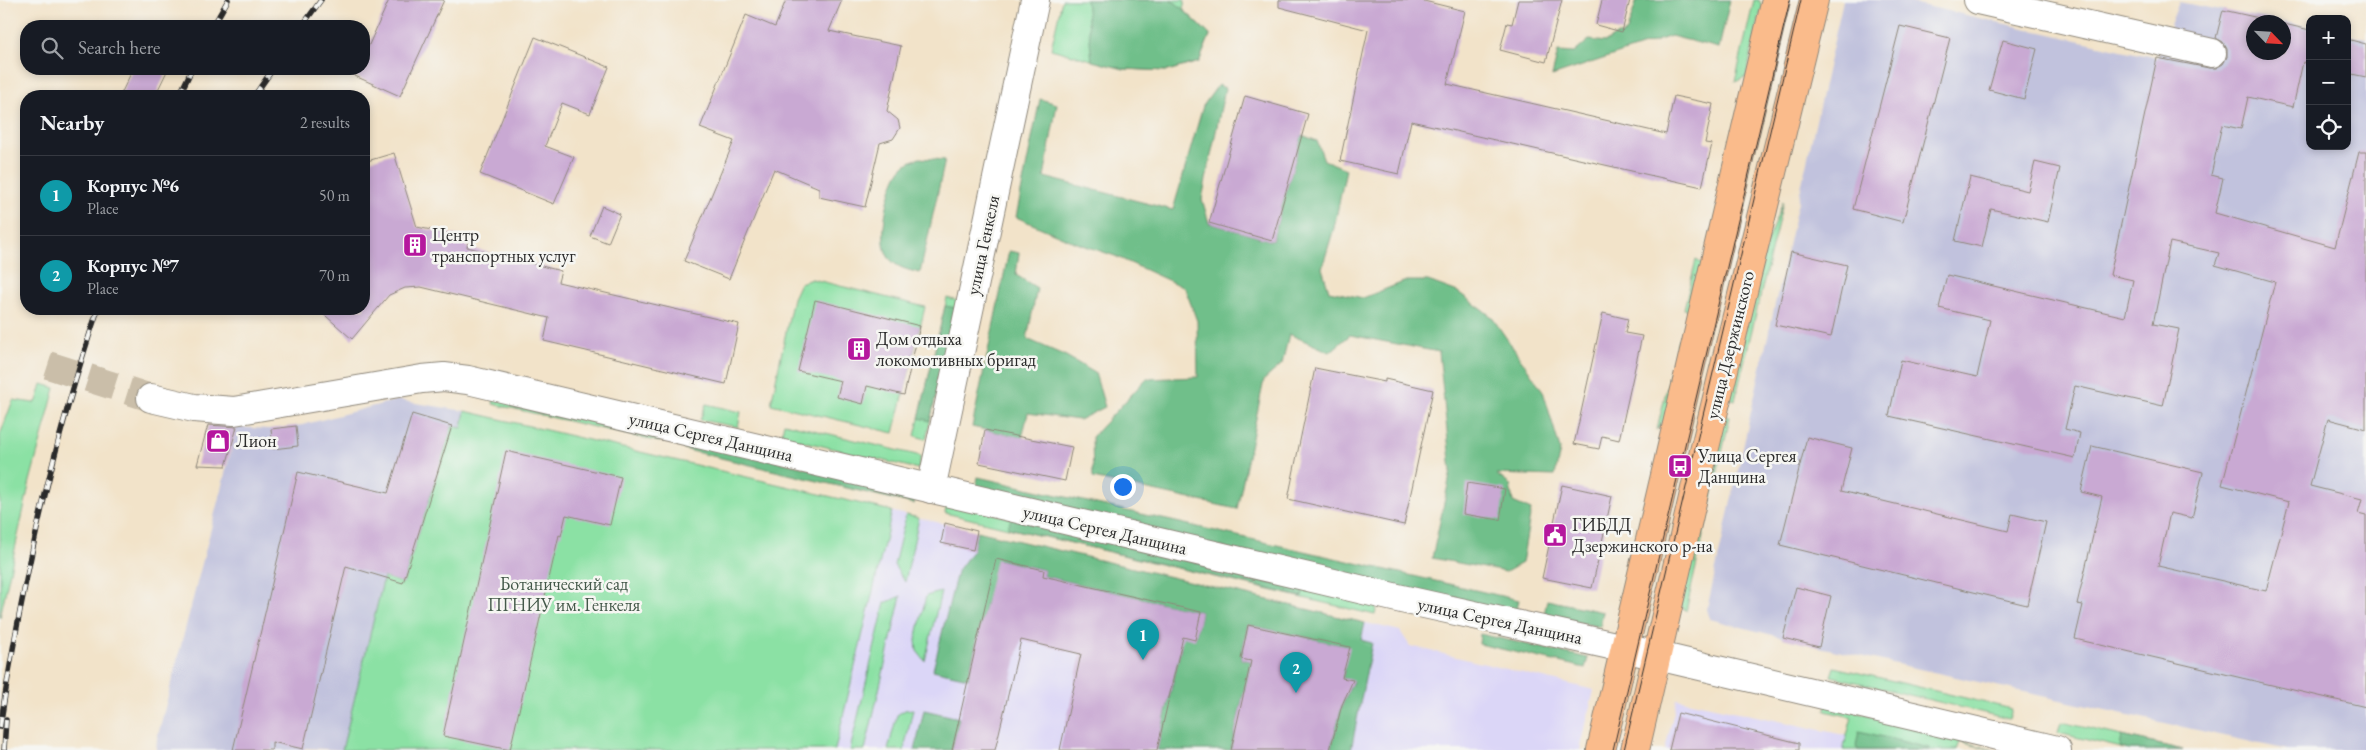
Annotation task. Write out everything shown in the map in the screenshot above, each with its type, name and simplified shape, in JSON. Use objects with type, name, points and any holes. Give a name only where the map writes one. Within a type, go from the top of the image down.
[{"type":"main road","name":"улица Дзержинского","points":[[1600,750],[1776,0]]},
{"type":"main road","name":"улица Дзержинского","points":[[1635,750],[1700,466],[1814,0]]},
{"type":"street","name":"улица Генкеля","points":[[931,489],[1035,0]]},
{"type":"street","points":[[1978,0],[2212,54]]},
{"type":"street","name":"улица Сергея Данщина","points":[[151,398],[194,408],[234,411],[407,381],[444,377],[468,380],[1406,600],[1624,648],[2057,750]]},
{"type":"shaded area","points":[[1843,0],[1899,0],[2157,58],[2179,2],[2247,15],[2246,60],[2291,60],[2291,23],[2306,26],[2306,150],[2351,150],[2351,35],[2366,38],[2366,750],[2288,750],[1819,647],[1710,619],[1707,609]]},
{"type":"shaded area","points":[[397,400],[465,411],[462,429],[412,415],[364,571],[384,577],[342,750],[305,748],[304,750],[156,750],[157,739],[237,427],[268,429],[302,425]]},
{"type":"shaded area","points":[[465,411],[1400,631],[1410,646],[1594,690],[1580,750],[342,750],[403,583],[452,426],[462,428]]},
{"type":"shaded area","points":[[1677,699],[1867,740],[1865,750],[1665,750]]},
{"type":"green space","points":[[1062,0],[1185,0],[1183,9],[1210,35],[1199,62],[1167,71],[1124,69],[1051,49]]},
{"type":"green space","points":[[1086,0],[1169,0],[1176,3],[1210,35],[1199,62],[1167,71],[1124,69],[1092,61]]},
{"type":"green space","points":[[1637,0],[1730,0],[1719,48],[1671,36],[1552,76],[1558,52],[1574,53],[1589,40],[1606,42],[1616,35],[1622,35],[1627,31]]},
{"type":"green space","points":[[1754,0],[1759,0],[1762,6],[1746,77],[1735,82]]},
{"type":"green space","points":[[1218,85],[1225,88],[1202,199],[1209,223],[1272,241],[1302,135],[1317,141],[1324,160],[1346,169],[1334,228],[1322,268],[1329,291],[1363,298],[1406,281],[1428,281],[1458,292],[1491,316],[1543,391],[1560,449],[1555,476],[1496,474],[1510,485],[1513,502],[1531,510],[1522,563],[1506,572],[1432,558],[1451,471],[1439,352],[1350,335],[1330,352],[1289,334],[1282,364],[1264,380],[1237,509],[1093,478],[1092,437],[1146,379],[1198,377],[1197,321],[1185,288],[1115,256],[1074,242],[1016,217],[1040,99],[1057,104],[1044,177],[1173,210],[1203,106]]},
{"type":"green space","points":[[920,158],[945,160],[920,273],[903,268],[889,258],[885,250],[884,226],[889,198],[898,174],[911,161]]},
{"type":"green space","points":[[1783,202],[1735,400],[1729,398],[1768,239]]},
{"type":"green space","points":[[1009,251],[1019,253],[1016,275],[1037,288],[1027,339],[1066,356],[1095,373],[1105,407],[1079,420],[1028,413],[1022,438],[972,427]]},
{"type":"green space","points":[[1696,260],[1703,264],[1693,306],[1689,310],[1684,309]]},
{"type":"green space","points":[[812,279],[925,307],[894,433],[771,404],[793,298],[800,283]]},
{"type":"green space","points":[[947,298],[958,301],[926,439],[915,436]]},
{"type":"green space","points":[[945,306],[956,308],[930,421],[919,418]]},
{"type":"green space","points":[[1678,340],[1684,344],[1670,412],[1657,430]]},
{"type":"green space","points":[[42,384],[55,388],[30,481],[0,617],[0,435],[13,400],[34,403],[37,401]]},
{"type":"green space","points":[[495,395],[662,434],[660,442],[493,404]]},
{"type":"green space","points":[[706,404],[741,412],[738,427],[700,420]]},
{"type":"green space","name":"Ботанический сад ПГНИУ им. Генкеля","points":[[465,411],[892,511],[835,750],[342,750],[384,577],[403,583],[452,426],[462,428]]},
{"type":"green space","points":[[1724,416],[1730,417],[1686,611],[1681,606]]},
{"type":"green space","points":[[784,423],[921,456],[918,469],[781,436]]},
{"type":"green space","points":[[686,439],[916,495],[914,504],[683,449]]},
{"type":"green space","points":[[978,477],[1519,600],[1515,615],[975,490]]},
{"type":"green space","points":[[947,503],[1377,605],[1375,615],[945,513]]},
{"type":"green space","points":[[906,515],[919,518],[905,582],[894,565]]},
{"type":"green space","points":[[1011,518],[1304,588],[1302,597],[1008,528]]},
{"type":"green space","points":[[977,531],[1365,623],[1361,640],[1372,643],[1351,750],[1330,750],[1342,705],[1353,681],[1342,678],[1349,647],[1248,625],[1241,659],[1251,661],[1231,750],[1157,750],[1181,647],[1178,636],[1195,639],[1201,612],[1043,576],[1044,570],[997,559],[968,678],[933,670],[957,572],[973,550]]},
{"type":"green space","points":[[941,592],[925,661],[917,651],[916,640],[926,596]]},
{"type":"green space","points":[[901,596],[865,750],[850,750],[885,603]]},
{"type":"green space","points":[[1547,600],[1603,612],[1600,627],[1544,615]]},
{"type":"green space","points":[[1480,634],[1588,658],[1585,668],[1479,644]]},
{"type":"green space","points":[[1834,667],[2012,709],[2009,719],[1831,676]]},
{"type":"green space","points":[[1826,703],[1993,750],[1960,742],[1957,750],[1843,750],[1852,717],[1825,711]]},
{"type":"green space","points":[[913,709],[904,750],[888,750],[897,715],[905,710]]},
{"type":"green space","points":[[924,710],[959,718],[952,750],[915,750]]},
{"type":"green space","points":[[2061,722],[2183,750],[2130,750],[2058,733]]},
{"type":"green space","points":[[1859,731],[1929,748],[1929,750],[1858,750],[1856,746]]},
{"type":"green space","points":[[2122,736],[2183,750],[2130,750],[2120,748]]},
{"type":"building","points":[[389,0],[444,0],[400,96],[355,76],[370,75],[370,43]]},
{"type":"building","points":[[786,0],[842,0],[829,31],[901,46],[887,111],[898,120],[900,128],[893,139],[880,143],[865,207],[819,197],[819,188],[774,169],[729,279],[684,261],[734,141],[700,128],[746,15],[775,27]]},
{"type":"building","points":[[1279,0],[1420,0],[1465,11],[1447,84],[1666,134],[1674,96],[1713,104],[1705,143],[1712,144],[1702,187],[1411,121],[1399,174],[1340,161],[1368,30],[1279,7]]},
{"type":"building","points":[[1518,0],[1562,0],[1546,62],[1500,50],[1507,23],[1512,24]]},
{"type":"building","points":[[1602,0],[1630,0],[1622,32],[1596,25]]},
{"type":"building","points":[[2223,10],[2246,15],[2246,60],[2291,60],[2291,26],[2306,29],[2306,63],[2303,62],[2293,107],[2248,97],[2241,129],[2222,125],[2211,175],[2223,178],[2215,213],[2335,247],[2359,152],[2366,152],[2366,429],[2328,419],[2310,486],[2362,499],[2358,513],[2366,515],[2366,707],[2075,639],[2083,605],[2077,604],[2102,497],[2081,492],[2092,446],[2203,472],[2192,518],[2170,513],[2158,566],[2266,591],[2289,502],[2222,485],[2275,282],[2215,265],[2219,253],[2170,242],[2153,324],[2179,329],[2163,406],[2075,386],[2065,429],[2080,433],[2075,458],[1889,416],[1901,360],[1977,377],[1990,320],[1939,308],[1947,275],[2125,317],[2133,280],[2110,275],[2157,58],[2216,68],[2223,64],[2227,57],[2227,49],[2223,42],[2216,38]]},
{"type":"building","points":[[1900,26],[1950,38],[1903,222],[1853,209]]},
{"type":"building","points":[[535,37],[609,67],[590,114],[562,103],[545,146],[574,157],[554,204],[480,174]]},
{"type":"building","points":[[2003,40],[2037,49],[2024,99],[1989,90]]},
{"type":"building","points":[[2351,40],[2366,44],[2366,77],[2351,74]]},
{"type":"building","points":[[130,75],[165,75],[158,90],[123,90]]},
{"type":"building","points":[[1245,96],[1308,114],[1272,241],[1209,223]]},
{"type":"building","points":[[394,153],[417,227],[469,238],[467,247],[561,271],[558,282],[739,324],[726,384],[544,341],[549,318],[421,287],[405,288],[389,295],[352,339],[325,315],[370,315],[370,160]]},
{"type":"building","points":[[2035,162],[2060,168],[2048,222],[1991,209],[1982,247],[1955,241],[1970,177],[2028,191]]},
{"type":"building","points":[[602,206],[620,214],[608,243],[590,236]]},
{"type":"building","points":[[1791,252],[1847,265],[1831,337],[1775,325]]},
{"type":"building","name":"Дом отдыха локомотивных бригад","points":[[815,300],[920,326],[904,395],[867,386],[863,404],[837,397],[841,381],[798,371]]},
{"type":"building","points":[[1603,313],[1628,319],[1625,333],[1642,336],[1619,440],[1602,436],[1599,449],[1574,444]]},
{"type":"building","points":[[1315,368],[1385,382],[1385,379],[1433,390],[1404,525],[1288,499]]},
{"type":"building","points":[[412,414],[452,426],[403,583],[346,566],[303,749],[272,742],[272,750],[233,750],[298,472],[388,493]]},
{"type":"building","points":[[208,425],[237,427],[226,466],[197,465]]},
{"type":"building","points":[[296,426],[298,446],[273,449],[271,429]]},
{"type":"building","points":[[985,430],[1072,447],[1065,481],[979,463]]},
{"type":"building","points":[[1807,437],[1852,448],[1841,491],[2008,531],[2012,514],[2046,522],[2027,605],[1780,545]]},
{"type":"building","points":[[506,451],[621,477],[610,525],[566,515],[561,536],[559,535],[510,750],[443,736]]},
{"type":"building","points":[[1467,483],[1505,489],[1500,520],[1463,514]]},
{"type":"building","points":[[1562,485],[1612,496],[1592,588],[1542,578]]},
{"type":"building","points":[[945,523],[977,531],[973,550],[941,543]]},
{"type":"building","points":[[996,559],[1044,570],[1043,576],[1201,612],[1195,640],[1183,637],[1157,750],[1060,750],[1081,654],[1021,640],[995,750],[952,750]]},
{"type":"building","points":[[1796,587],[1831,596],[1819,647],[1783,638]]},
{"type":"building","points":[[1248,625],[1350,647],[1342,678],[1353,680],[1342,705],[1330,750],[1231,750],[1251,661],[1241,659]]},
{"type":"building","points":[[1678,713],[1799,743],[1799,750],[1669,750]]},
{"type":"tunnel","points":[[48,365],[151,398]]},
{"type":"tram line","points":[[1613,750],[1790,0]]},
{"type":"tram line","points":[[1624,750],[1801,0]]},
{"type":"railway","points":[[216,20],[228,0]]},
{"type":"railway","points":[[306,20],[321,0]]},
{"type":"railway","points":[[182,90],[189,75]]},
{"type":"railway","points":[[258,90],[269,75]]},
{"type":"railway","points":[[0,727],[18,620],[40,515],[66,412],[96,315]]},
{"type":"railway","points":[[4,750],[6,720]]},
{"type":"place","name":"Центр транспортных услуг","points":[[415,245]]},
{"type":"place","name":"Дом отдыха локомотивных бригад","points":[[859,349]]},
{"type":"place","name":"Лион","points":[[218,441]]},
{"type":"place","name":"Улица Сергея Данщина","points":[[1680,466]]},
{"type":"place","name":"ГИБДД Дзержинского р-на","points":[[1555,535]]},
{"type":"place","name":"Корпус №6","points":[[1143,660]]},
{"type":"place","name":"Корпус №7","points":[[1296,693]]}]
